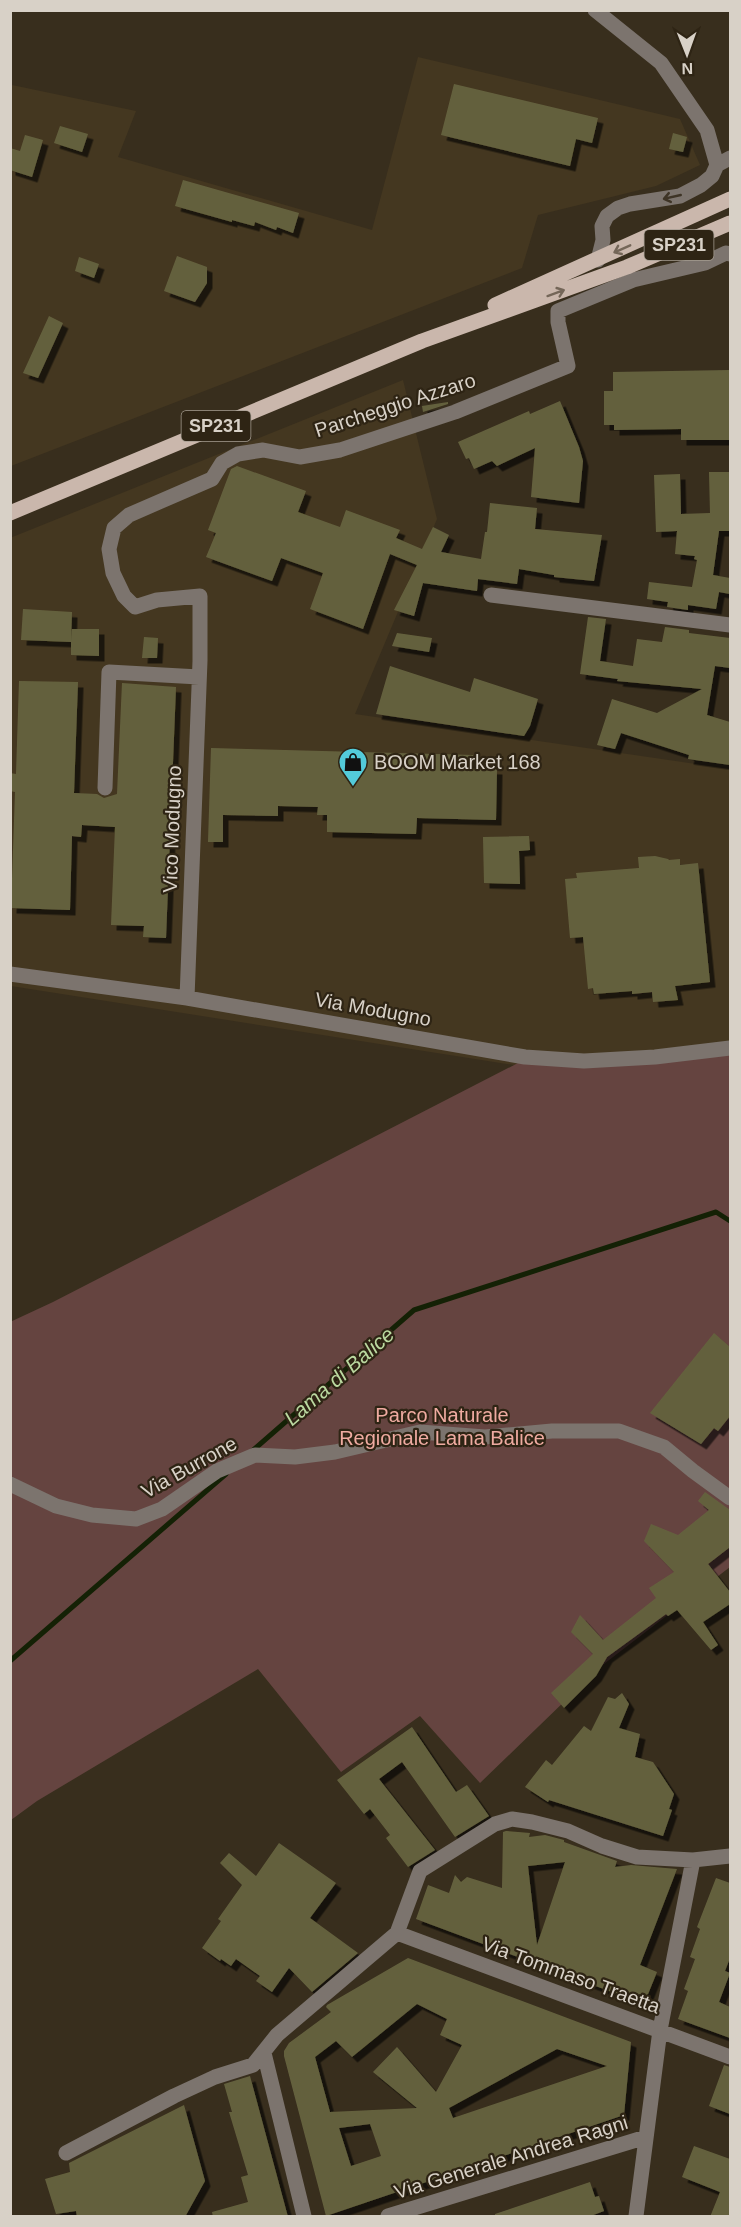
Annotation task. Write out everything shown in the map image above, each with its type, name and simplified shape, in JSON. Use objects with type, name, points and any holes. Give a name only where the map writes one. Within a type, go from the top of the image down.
[{"type":"main road","name":"SP231","points":[[10,513],[422,340],[730,198]]},
{"type":"main road","name":"SP231","points":[[422,340],[617,271],[730,223]]},
{"type":"street","points":[[595,10],[661,63],[707,130],[724,162],[712,176],[680,196],[630,204],[618,208],[607,216],[602,226],[603,240],[598,260]]},
{"type":"street","points":[[633,280],[705,262],[726,253],[730,254]]},
{"type":"street","points":[[633,280],[656,255]]},
{"type":"street","name":"Parcheggio Azzaro","points":[[200,669],[200,596],[157,600],[135,607],[124,596],[113,573],[110,549],[114,528],[129,515],[212,478],[222,463],[238,454],[263,450],[300,457],[340,450],[456,412],[568,366],[558,322],[558,311],[633,280]]},
{"type":"street","points":[[491,595],[730,625]]},
{"type":"street","points":[[105,788],[109,672],[200,669]]},
{"type":"street","name":"Vico Modugno","points":[[187,998],[200,669]]},
{"type":"street","name":"Via Modugno","points":[[10,974],[187,998],[525,1057],[584,1060],[655,1057],[730,1048]]},
{"type":"street","name":"Via Burrone","points":[[10,1484],[56,1506],[92,1515],[136,1519],[162,1509],[217,1471],[255,1455],[295,1457],[335,1452],[420,1432],[485,1437],[552,1431],[619,1431],[664,1447],[730,1498]]},
{"type":"street","points":[[66,2153],[174,2096],[215,2077],[253,2065],[277,2035],[397,1933],[420,1871],[495,1824],[512,1819],[568,1831],[602,1846],[637,1857],[693,1860],[730,1856]]},
{"type":"street","points":[[636,2217],[660,2030],[693,1860]]},
{"type":"street","name":"Via Tommaso Traetta","points":[[397,1933],[730,2057]]},
{"type":"street","points":[[264,2053],[304,2217]]},
{"type":"street","name":"Via Generale Andrea Ragni","points":[[388,2217],[646,2137]]},
{"type":"shaded area","points":[[418,57],[680,119],[700,165],[656,186],[538,215],[522,268],[11,466],[12,85],[136,111],[118,157],[372,230]]},
{"type":"shaded area","points":[[403,380],[437,519],[355,714],[730,769],[730,1062],[552,1071],[11,986],[10,538]]},
{"type":"green space","name":"Parco Naturale Regionale Lama Balice","points":[[730,1055],[730,1567],[600,1667],[480,1783],[420,1716],[341,1772],[258,1669],[37,1801],[11,1820],[10,1322],[518,1063]]},
{"type":"building","points":[[454,84],[598,118],[592,143],[576,139],[570,166],[441,135]]},
{"type":"building","points":[[60,126],[88,134],[82,152],[54,143]]},
{"type":"building","points":[[673,133],[687,137],[683,152],[669,149]]},
{"type":"building","points":[[25,135],[43,140],[32,177],[10,170],[10,148],[20,151]]},
{"type":"building","points":[[183,180],[299,213],[293,233],[277,227],[276,230],[255,222],[254,226],[232,220],[232,222],[175,206]]},
{"type":"building","points":[[177,256],[207,267],[207,283],[195,302],[164,291]]},
{"type":"building","points":[[79,257],[99,264],[94,278],[75,271]]},
{"type":"building","points":[[49,316],[63,323],[38,378],[23,373]]},
{"type":"building","points":[[730,370],[730,440],[681,440],[681,429],[614,430],[614,425],[604,425],[604,391],[613,391],[613,372]]},
{"type":"building","points":[[560,401],[583,461],[579,503],[531,497],[535,448],[497,466],[492,461],[474,469],[469,458],[466,459],[458,442],[529,411],[530,414]]},
{"type":"building","points":[[448,402],[448,404],[423,412],[422,406]]},
{"type":"building","points":[[237,466],[306,491],[298,512],[340,527],[346,510],[400,530],[396,538],[422,549],[433,527],[449,535],[441,552],[481,559],[490,503],[537,508],[535,529],[602,535],[594,581],[554,577],[554,575],[519,569],[517,584],[478,579],[477,591],[423,583],[414,616],[394,610],[417,565],[390,554],[363,629],[310,609],[323,573],[281,558],[272,581],[206,557],[216,533],[208,530],[231,469]]},
{"type":"building","points":[[709,472],[730,472],[730,531],[719,531],[713,575],[730,578],[730,594],[719,592],[716,609],[688,605],[688,610],[667,607],[668,602],[647,599],[649,582],[692,587],[697,560],[694,559],[695,556],[675,554],[677,531],[656,532],[654,475],[680,474],[681,514],[710,513]]},
{"type":"building","points":[[23,609],[72,612],[71,642],[21,640]]},
{"type":"building","points":[[588,617],[606,619],[600,661],[633,666],[637,639],[662,642],[665,627],[689,630],[689,633],[730,638],[730,668],[715,666],[707,715],[730,722],[730,765],[688,759],[689,755],[621,733],[615,749],[597,745],[612,699],[657,713],[702,689],[617,681],[618,679],[580,674]]},
{"type":"building","points":[[71,629],[99,629],[99,656],[71,655]]},
{"type":"building","points":[[397,633],[432,638],[429,652],[392,646]]},
{"type":"building","points":[[144,637],[158,638],[157,658],[142,658]]},
{"type":"building","points":[[390,666],[470,692],[474,678],[538,699],[530,726],[524,736],[376,714]]},
{"type":"building","points":[[19,681],[78,682],[74,793],[97,794],[104,798],[117,794],[122,683],[176,687],[166,938],[143,937],[144,926],[111,925],[115,827],[82,825],[81,837],[72,836],[70,910],[11,908],[15,792],[10,791],[10,773],[16,774]]},
{"type":"building","name":"BOOM Market 168","points":[[211,748],[473,755],[472,768],[497,769],[496,820],[417,818],[416,834],[327,832],[327,815],[317,815],[318,807],[278,806],[278,816],[223,815],[223,842],[208,842]]},
{"type":"building","points":[[529,836],[530,850],[519,851],[520,884],[484,883],[483,837]]},
{"type":"building","points":[[655,856],[669,860],[680,859],[680,865],[698,863],[710,982],[675,986],[678,1000],[653,1002],[652,992],[594,994],[593,988],[588,989],[583,937],[570,938],[565,879],[577,878],[576,873],[639,868],[638,857]]},
{"type":"building","points":[[714,1333],[730,1347],[730,1416],[718,1431],[714,1428],[701,1444],[650,1413]]},
{"type":"building","points":[[705,1492],[730,1510],[730,1547],[708,1564],[730,1592],[730,1604],[703,1622],[718,1645],[711,1650],[677,1610],[668,1616],[666,1614],[607,1657],[596,1676],[564,1708],[551,1693],[593,1654],[571,1632],[580,1615],[603,1640],[656,1598],[649,1588],[674,1572],[644,1541],[651,1524],[678,1535],[709,1510],[698,1501]]},
{"type":"building","points":[[622,1693],[629,1704],[619,1728],[640,1734],[635,1757],[653,1762],[674,1794],[669,1809],[672,1810],[663,1836],[549,1800],[548,1802],[525,1787],[546,1760],[552,1765],[584,1726],[591,1731],[608,1697],[615,1699]]},
{"type":"building","points":[[412,1727],[456,1792],[467,1785],[489,1816],[455,1837],[402,1762],[379,1779],[435,1850],[408,1867],[386,1838],[390,1835],[370,1809],[364,1814],[337,1780]]},
{"type":"building","points":[[503,1832],[530,1833],[529,1837],[545,1835],[564,1840],[564,1842],[617,1861],[615,1867],[631,1865],[677,1869],[640,1965],[657,1972],[644,2004],[416,1919],[428,1885],[449,1893],[455,1875],[461,1882],[467,1877],[502,1888]],"holes":[[[565,1862],[537,1945],[528,1866]]]},
{"type":"building","points":[[279,1843],[336,1883],[310,1918],[358,1953],[312,1992],[289,1968],[272,1992],[256,1981],[260,1976],[236,1959],[231,1966],[202,1948],[221,1921],[218,1919],[242,1885],[220,1863],[229,1853],[256,1876]]},
{"type":"building","points":[[716,1878],[730,1883],[730,1958],[725,1971],[730,1973],[719,2002],[730,2007],[730,2038],[678,2019],[688,1991],[684,1989],[695,1959],[690,1957],[700,1929],[697,1927]]},
{"type":"building","points":[[408,1958],[631,2042],[624,2115],[326,2216],[284,2051],[289,2043],[331,2012],[326,2007]],"holes":[[[417,2004],[447,2019],[440,2035],[462,2045],[436,2092],[397,2047],[373,2072],[417,2108],[330,2112],[315,2057],[336,2041],[352,2057]],[[557,2049],[607,2066],[453,2118],[449,2108]],[[370,2124],[381,2156],[351,2166],[339,2128]]]},
{"type":"building","points":[[724,2065],[730,2067],[730,2114],[709,2106]]},
{"type":"building","points":[[250,2076],[288,2217],[213,2217],[212,2212],[248,2202],[241,2177],[248,2175],[229,2112],[232,2112],[224,2084]]},
{"type":"building","points":[[184,2105],[205,2181],[185,2217],[77,2217],[76,2211],[56,2214],[45,2179],[70,2172],[69,2163]]},
{"type":"building","points":[[694,2146],[730,2159],[730,2217],[710,2217],[720,2192],[682,2177]]},
{"type":"building","points":[[590,2182],[595,2197],[599,2196],[604,2211],[588,2217],[495,2217],[495,2214]]},
{"type":"waterway","name":"Lama di Balice","points":[[251,1452],[414,1310],[716,1212],[730,1221]]},
{"type":"waterway","name":"Lama di Balice","points":[[10,1661],[226,1474]]},
{"type":"place","name":"BOOM Market 168","points":[[353,788]]}]
